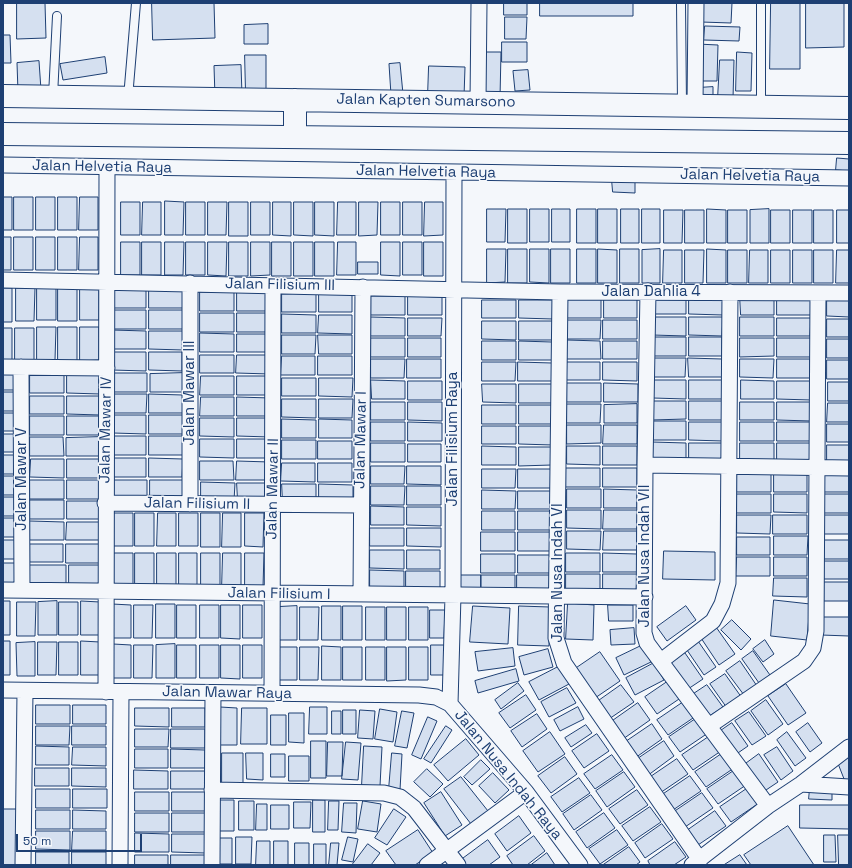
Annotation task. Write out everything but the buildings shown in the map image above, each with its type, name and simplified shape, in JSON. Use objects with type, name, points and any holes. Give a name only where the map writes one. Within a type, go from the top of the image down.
[{"type":"highway","name":"Jalan Kapten Sumarsono","points":[[3,96],[295,100],[478,95],[688,105],[848,105]]},
{"type":"highway","points":[[295,100],[295,137]]},
{"type":"highway","points":[[3,134],[849,143]]},
{"type":"street","points":[[478,95],[479,3]]},
{"type":"street","points":[[688,105],[696,3]]},
{"type":"street","name":"Jalan Helvetia Raya","points":[[3,165],[107,168],[849,178]]},
{"type":"street","name":"Jalan Mawar IV","points":[[106,692],[105,503],[107,168]]},
{"type":"street","name":"Jalan Filisium Raya","points":[[450,704],[453,595],[454,173]]},
{"type":"street","name":"Jalan Filisium III","points":[[3,280],[453,288]]},
{"type":"street","name":"Jalan Mawar III","points":[[190,283],[190,504]]},
{"type":"street","name":"Jalan Mawar II","points":[[272,693],[271,594],[274,504],[273,285]]},
{"type":"street","name":"Jalan Mawar I","points":[[361,594],[360,505],[363,287]]},
{"type":"street","name":"Jalan Dahlia 4","points":[[453,288],[560,292],[648,291],[849,293]]},
{"type":"street","name":"Jalan Nusa Indah VII","points":[[648,291],[644,465],[644,634],[647,643],[768,806]]},
{"type":"street","name":"Jalan Nusa Indah VI","points":[[560,292],[556,638],[564,663],[696,862]]},
{"type":"street","points":[[661,661],[713,622],[722,604],[728,583],[730,292]]},
{"type":"street","points":[[709,726],[804,661],[813,648],[816,631],[818,293]]},
{"type":"street","points":[[3,367],[107,368]]},
{"type":"street","name":"Jalan Mawar V","points":[[22,367],[22,590]]},
{"type":"street","points":[[644,465],[849,468]]},
{"type":"street","name":"Jalan Filisium II","points":[[105,503],[360,505]]},
{"type":"street","name":"Jalan Filisium I","points":[[3,590],[645,597]]},
{"type":"street","name":"Jalan Mawar Raya","points":[[3,690],[419,695],[436,698],[450,704]]},
{"type":"street","points":[[23,865],[25,691]]},
{"type":"street","points":[[120,865],[121,692]]},
{"type":"street","points":[[212,865],[213,693]]},
{"type":"street","name":"Jalan Nusa Indah Raya","points":[[450,704],[526,792],[580,865]]},
{"type":"street","points":[[696,862],[768,806],[801,784],[849,747]]},
{"type":"street","points":[[801,784],[849,787]]},
{"type":"street","points":[[212,790],[384,794],[400,796],[414,808],[458,865]]},
{"type":"street","points":[[427,865],[526,792]]},
{"type":"lane","points":[[128,98],[136,3]]},
{"type":"lane","points":[[681,3],[688,105]]},
{"type":"lane","points":[[761,3],[762,106]]},
{"type":"lane","points":[[53,97],[57,16]]}]
